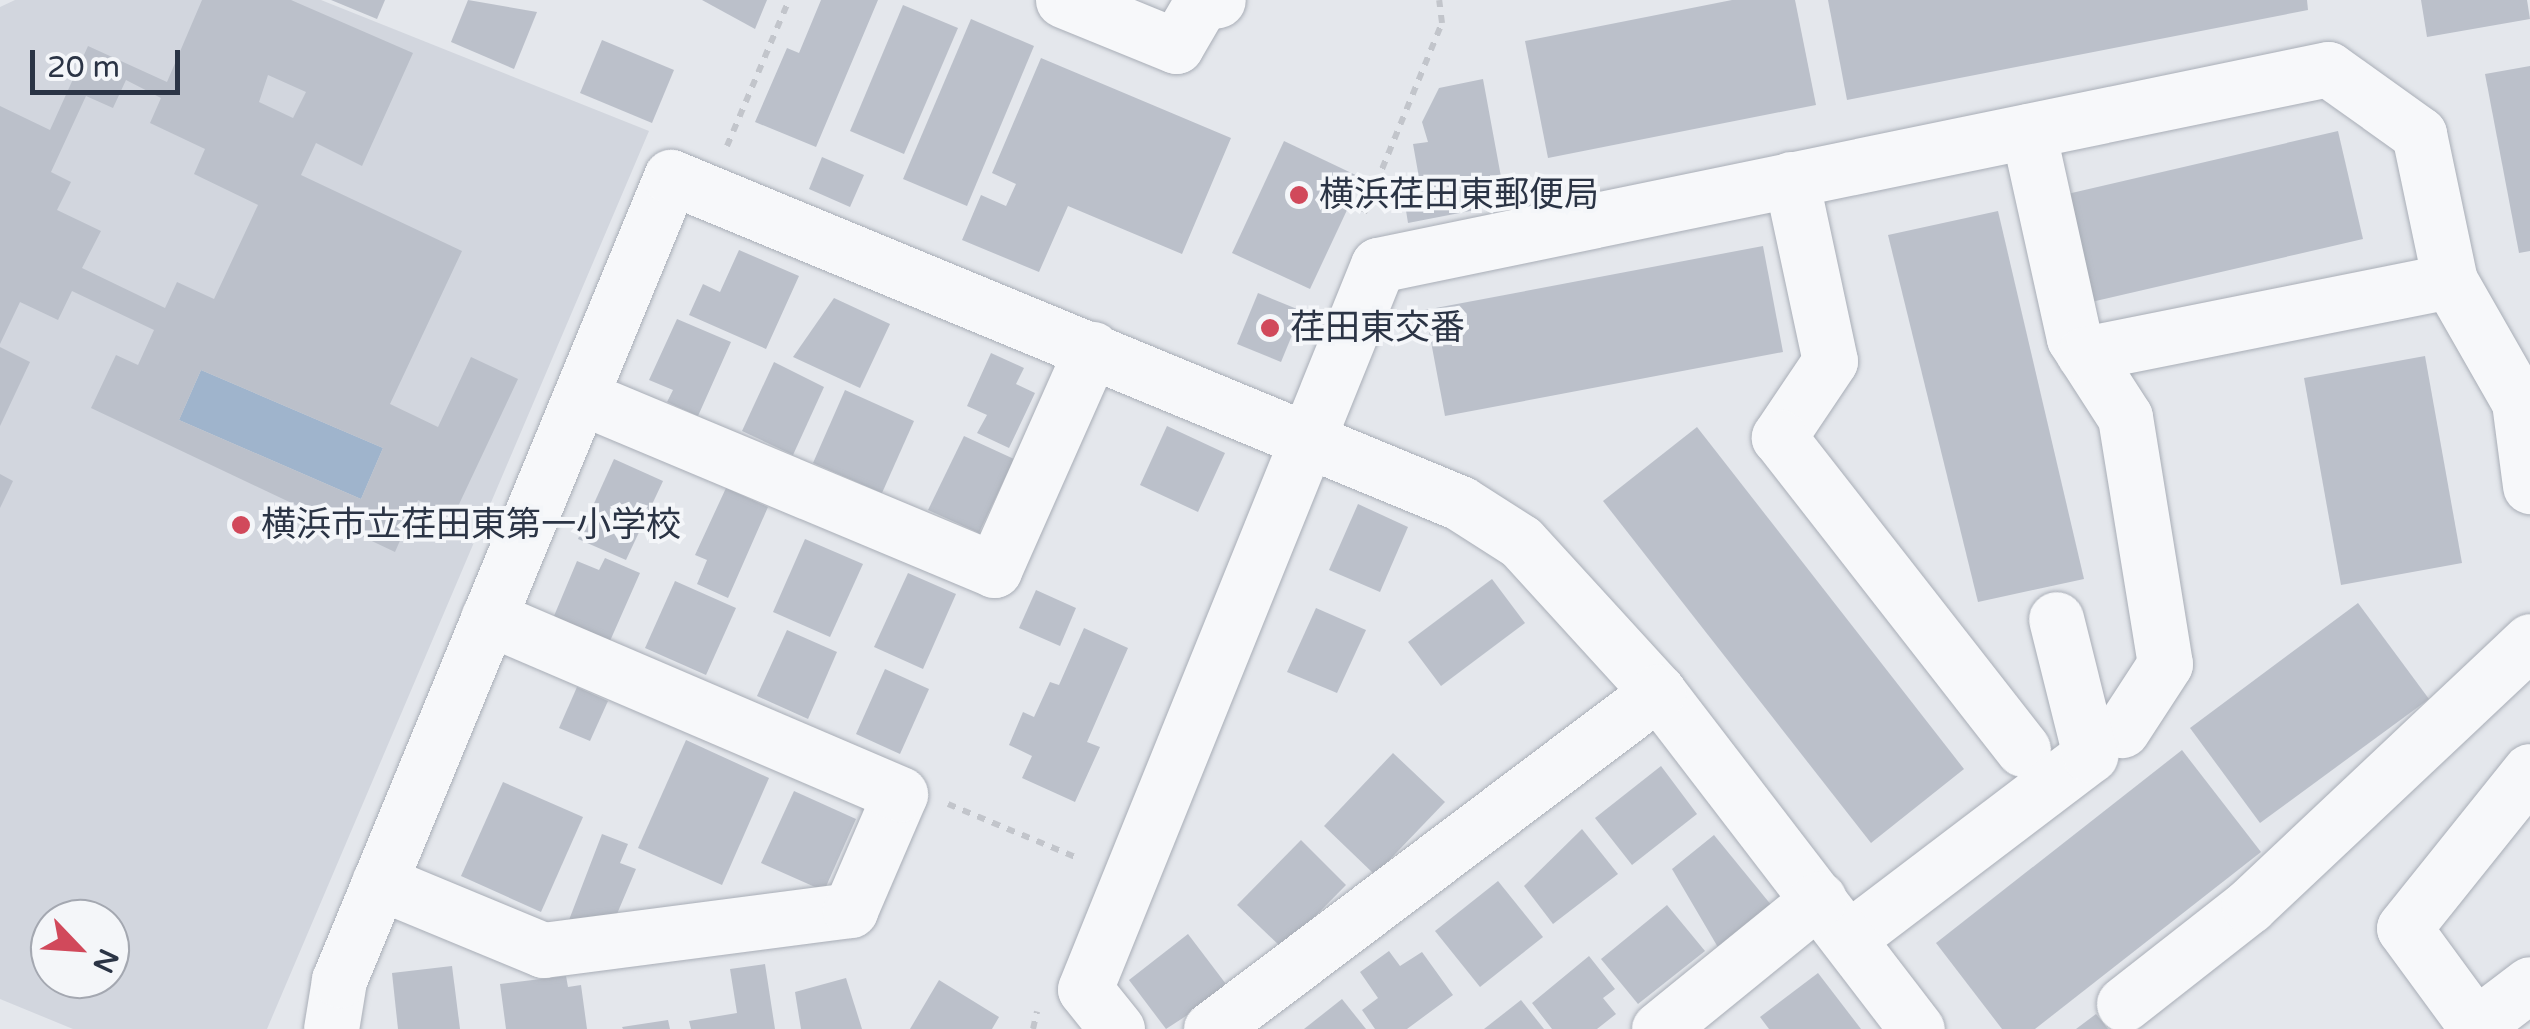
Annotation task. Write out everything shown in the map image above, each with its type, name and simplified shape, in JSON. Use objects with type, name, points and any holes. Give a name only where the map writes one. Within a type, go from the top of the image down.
[{"type":"street","points":[[1063,0],[1176,46],[1201,3],[1218,0]]},
{"type":"street","points":[[1117,1029],[1084,990],[1310,440],[1378,264],[2328,69],[2419,134],[2450,281],[2519,402],[2530,486]]},
{"type":"street","points":[[2028,130],[2084,354],[2125,418],[2166,664],[2122,730]]},
{"type":"street","points":[[332,1029],[340,980],[379,882],[671,178],[1460,503],[1521,542],[1658,692],[1917,1029]]},
{"type":"street","points":[[1792,179],[1830,362],[1779,437],[2023,749]]},
{"type":"street","points":[[2084,354],[2450,281]]},
{"type":"street","points":[[581,398],[994,570],[1092,350]]},
{"type":"street","points":[[379,882],[542,950],[850,910],[900,794],[488,617]]},
{"type":"street","points":[[1659,1029],[2090,755],[2056,619]]},
{"type":"street","points":[[2124,1004],[2249,906],[2530,641]]},
{"type":"street","points":[[1211,1029],[1658,692]]},
{"type":"street","points":[[2530,771],[2404,928],[2473,1027],[2530,984]]},
{"type":"path","points":[[708,193],[790,0]]},
{"type":"path","points":[[1359,225],[1442,23],[1439,0]]},
{"type":"path","points":[[900,794],[942,801],[1094,865]]},
{"type":"path","points":[[1032,1029],[1037,1008]]},
{"type":"shaded area","name":"横浜市立荏田東第一小学校","points":[[15,0],[321,0],[649,131],[267,1029],[73,1029],[0,999],[0,7]]},
{"type":"water","points":[[201,370],[383,448],[361,499],[179,420]]},
{"type":"building","points":[[202,0],[291,0],[413,53],[362,166],[316,143],[301,175],[462,251],[390,404],[438,427],[471,357],[518,379],[453,517],[418,500],[395,552],[91,408],[116,355],[138,365],[154,330],[72,291],[58,320],[20,302],[0,344],[0,106],[50,130],[88,46],[167,82]],"holes":[[[268,75],[306,92],[293,118],[259,102]],[[126,80],[161,98],[150,123],[205,149],[194,174],[258,205],[214,299],[177,282],[165,308],[82,268],[101,231],[57,210],[71,182],[51,172],[86,96],[113,108]],[[201,370],[383,448],[361,499],[179,420]]]},
{"type":"building","points":[[331,0],[385,0],[377,19]]},
{"type":"building","points":[[468,0],[537,12],[514,69],[451,42]]},
{"type":"building","points":[[702,0],[767,0],[755,29]]},
{"type":"building","points":[[821,0],[878,0],[816,147],[755,122],[787,48],[799,53]]},
{"type":"building","points":[[1732,0],[1795,0],[1816,105],[1548,158],[1525,41]]},
{"type":"building","points":[[1828,0],[2307,0],[2308,10],[1847,100]]},
{"type":"building","points":[[2421,0],[2527,0],[2530,19],[2427,37]]},
{"type":"building","points":[[903,5],[958,28],[904,154],[850,131]]},
{"type":"building","points":[[971,19],[1034,46],[967,206],[903,179]]},
{"type":"building","points":[[602,40],[674,70],[652,123],[580,93]]},
{"type":"building","points":[[1041,58],[1231,138],[1182,254],[1068,206],[1039,272],[962,240],[981,195],[1006,206],[1016,184],[992,173]]},
{"type":"building","points":[[2530,66],[2530,251],[2519,253],[2485,74]]},
{"type":"building","points":[[1483,79],[1506,204],[1408,223],[1403,192],[1421,189],[1413,144],[1428,142],[1422,122],[1439,88]]},
{"type":"building","points":[[2338,131],[2363,239],[2087,303],[2063,195]]},
{"type":"building","points":[[1284,141],[1362,178],[1310,289],[1232,253]]},
{"type":"building","points":[[822,157],[864,175],[850,207],[809,189]]},
{"type":"building","points":[[1998,211],[2084,579],[1978,602],[1888,235]]},
{"type":"building","points":[[1763,246],[1783,352],[1445,416],[1425,310]]},
{"type":"building","points":[[739,250],[799,276],[766,349],[689,315],[703,284],[720,292]]},
{"type":"building","name":"荏田東交番","points":[[1258,293],[1302,311],[1281,362],[1237,344]]},
{"type":"building","points":[[834,298],[890,324],[860,388],[793,357]]},
{"type":"building","points":[[677,319],[731,342],[698,416],[667,402],[673,390],[649,380]]},
{"type":"building","points":[[0,347],[30,362],[0,426]]},
{"type":"building","points":[[991,353],[1024,368],[1016,384],[1035,393],[1009,448],[977,433],[987,415],[967,406]]},
{"type":"building","points":[[2425,356],[2462,563],[2341,585],[2304,378]]},
{"type":"building","points":[[774,362],[824,387],[793,455],[742,431]]},
{"type":"building","points":[[845,390],[914,421],[882,493],[813,463]]},
{"type":"building","points":[[1167,426],[1225,453],[1198,512],[1140,485]]},
{"type":"building","points":[[1697,427],[1964,769],[1871,843],[1603,501]]},
{"type":"building","points":[[964,436],[1014,459],[979,533],[928,510]]},
{"type":"building","points":[[614,459],[663,481],[626,560],[578,539]]},
{"type":"building","points":[[0,474],[13,481],[0,508]]},
{"type":"building","points":[[726,488],[768,507],[728,598],[697,584],[707,560],[695,555]]},
{"type":"building","points":[[1358,504],[1408,527],[1380,592],[1329,570]]},
{"type":"building","points":[[805,539],[863,564],[830,637],[773,612]]},
{"type":"building","points":[[605,558],[640,573],[610,641],[554,616],[577,561],[599,570]]},
{"type":"building","points":[[908,573],[956,594],[923,669],[874,647]]},
{"type":"building","points":[[1492,579],[1525,623],[1441,686],[1408,642]]},
{"type":"building","points":[[675,581],[736,608],[706,675],[645,648]]},
{"type":"building","points":[[1036,590],[1076,608],[1060,646],[1019,628]]},
{"type":"building","points":[[2358,603],[2429,699],[2260,823],[2190,728]]},
{"type":"building","points":[[1316,608],[1366,630],[1337,693],[1287,672]]},
{"type":"building","points":[[1084,628],[1128,648],[1087,742],[1100,747],[1075,802],[1022,778],[1032,756],[1009,745],[1023,712],[1034,717],[1050,682],[1059,685]]},
{"type":"building","points":[[787,630],[837,652],[808,719],[757,696]]},
{"type":"building","points":[[885,669],[929,689],[900,754],[856,734]]},
{"type":"building","points":[[577,687],[608,701],[590,741],[559,728]]},
{"type":"building","points":[[686,740],[769,778],[722,885],[638,848]]},
{"type":"building","points":[[2182,750],[2261,852],[2035,1029],[2002,1029],[1936,943]]},
{"type":"building","points":[[1393,753],[1445,802],[1375,875],[1324,826]]},
{"type":"building","points":[[1661,766],[1697,814],[1632,865],[1595,818]]},
{"type":"building","points":[[503,782],[583,817],[541,912],[461,876]]},
{"type":"building","points":[[794,791],[856,819],[824,891],[761,863]]},
{"type":"building","points":[[1582,829],[1618,874],[1553,924],[1524,886]]},
{"type":"building","points":[[602,834],[628,844],[620,863],[636,869],[614,921],[569,920]]},
{"type":"building","points":[[1714,835],[1772,906],[1719,949],[1672,869]]},
{"type":"building","points":[[1301,840],[1346,885],[1283,949],[1237,905]]},
{"type":"building","points":[[1498,881],[1543,937],[1480,987],[1435,931]]},
{"type":"building","points":[[1667,905],[1705,951],[1638,1004],[1601,959]]},
{"type":"building","points":[[1188,934],[1229,988],[1166,1029],[1129,980]]},
{"type":"building","points":[[1389,951],[1400,966],[1422,952],[1453,995],[1407,1029],[1375,1029],[1362,1010],[1378,998],[1360,972]]},
{"type":"building","points":[[1589,956],[1615,989],[1603,998],[1616,1014],[1597,1029],[1552,1029],[1532,1003]]},
{"type":"building","points":[[765,964],[775,1029],[691,1029],[689,1021],[737,1013],[730,969]]},
{"type":"building","points":[[452,966],[460,1029],[398,1029],[392,973]]},
{"type":"building","points":[[1818,973],[1861,1029],[1769,1029],[1760,1017]]},
{"type":"building","points":[[566,976],[568,987],[581,985],[587,1029],[506,1029],[500,984]]},
{"type":"building","points":[[846,978],[862,1029],[801,1029],[795,992]]},
{"type":"building","points":[[939,980],[999,1017],[992,1029],[910,1029]]},
{"type":"building","points":[[1342,999],[1366,1029],[1304,1029]]},
{"type":"building","points":[[1521,1000],[1544,1029],[1484,1029]]},
{"type":"building","points":[[2096,1014],[2108,1029],[2076,1029]]},
{"type":"building","points":[[668,1020],[670,1029],[622,1027]]},
{"type":"place","name":"横浜荏田東郵便局","points":[[1299,195]]},
{"type":"place","name":"荏田東交番","points":[[1270,328]]},
{"type":"place","name":"横浜市立荏田東第一小学校","points":[[241,525]]}]
